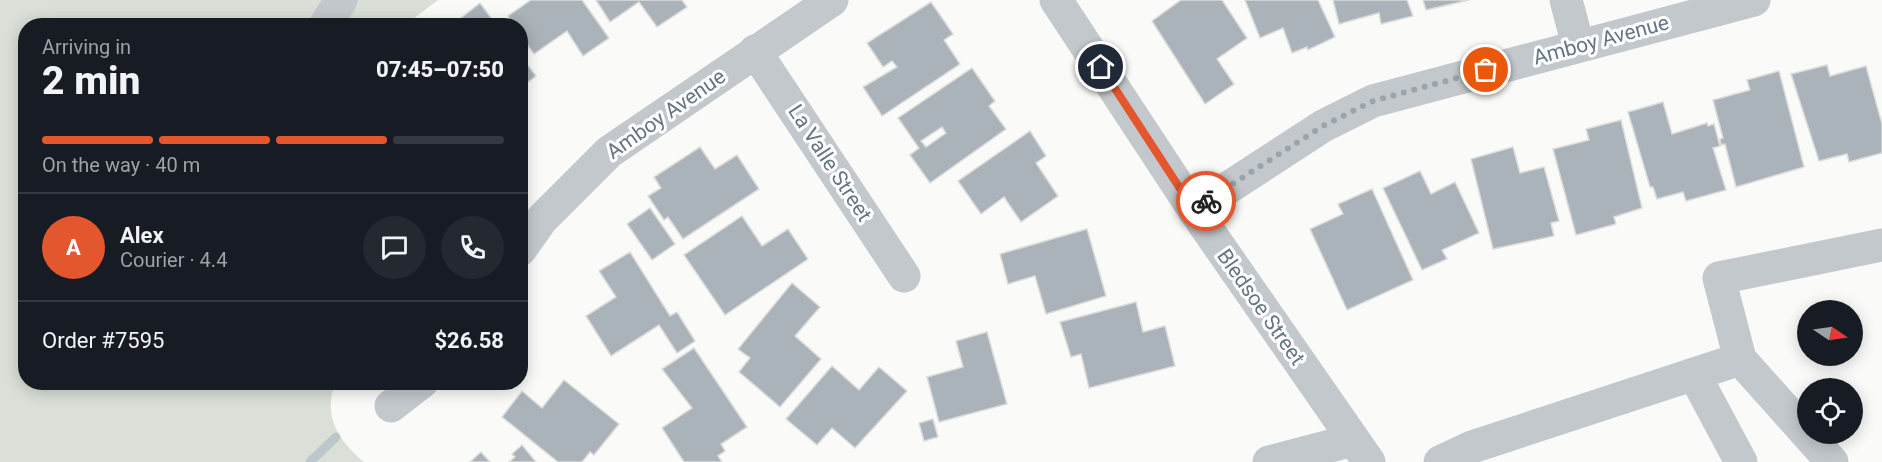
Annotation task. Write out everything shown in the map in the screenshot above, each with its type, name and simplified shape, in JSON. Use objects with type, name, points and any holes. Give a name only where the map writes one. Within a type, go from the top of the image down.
[{"type":"street","points":[[331,18],[341,0]]},
{"type":"street","name":"Amboy Avenue","points":[[528,239],[542,219],[609,152],[832,0]]},
{"type":"street","name":"Bledsoe Street","points":[[1056,0],[1194,210],[1361,451]]},
{"type":"street","points":[[1566,0],[1578,45]]},
{"type":"street","name":"Amboy Avenue","points":[[1194,210],[1323,126],[1373,101],[1754,0]]},
{"type":"street","name":"La Valle Street","points":[[755,51],[904,276]]},
{"type":"street","points":[[1832,462],[1740,359],[1719,278],[1882,245]]},
{"type":"street","points":[[1440,462],[1472,447],[1740,359]]},
{"type":"street","points":[[1694,374],[1741,462]]},
{"type":"street","points":[[391,406],[412,390]]},
{"type":"street","points":[[1269,462],[1361,451]]},
{"type":"shaded area","points":[[0,0],[438,0],[414,18],[18,18],[18,390],[333,390],[331,407],[335,427],[347,445],[364,462],[0,462]]},
{"type":"building","points":[[531,0],[582,0],[609,38],[583,56],[567,31],[534,54],[528,46],[528,18],[509,18],[508,16]]},
{"type":"building","points":[[596,0],[682,0],[687,7],[657,27],[639,2],[610,22]]},
{"type":"building","points":[[1181,0],[1222,0],[1247,38],[1217,59],[1234,84],[1205,104],[1152,21]]},
{"type":"building","points":[[1245,0],[1318,0],[1335,37],[1308,50],[1307,47],[1292,53],[1283,28],[1260,38]]},
{"type":"building","points":[[1333,0],[1407,0],[1413,16],[1381,24],[1379,13],[1339,24]]},
{"type":"building","points":[[1423,0],[1469,0],[1426,10]]},
{"type":"building","points":[[931,2],[953,34],[944,40],[960,64],[882,116],[863,87],[897,67],[892,61],[883,67],[867,43]]},
{"type":"building","points":[[480,3],[491,18],[461,18]]},
{"type":"building","points":[[1827,65],[1830,76],[1866,66],[1882,124],[1882,153],[1849,162],[1847,154],[1819,161],[1791,74]]},
{"type":"building","points":[[528,66],[536,76],[528,82]]},
{"type":"building","points":[[972,68],[995,101],[989,106],[1006,129],[930,183],[910,155],[919,148],[898,118]],"holes":[[[942,127],[946,133],[926,147],[921,141]]]},
{"type":"building","points":[[1779,71],[1804,167],[1736,187],[1725,144],[1721,145],[1720,139],[1723,138],[1713,100],[1750,90],[1747,80]]},
{"type":"building","points":[[1663,102],[1672,134],[1707,123],[1708,126],[1714,124],[1720,146],[1713,148],[1726,190],[1686,201],[1683,192],[1657,199],[1653,187],[1650,187],[1628,112]]},
{"type":"building","points":[[1621,120],[1642,208],[1614,217],[1616,224],[1576,235],[1553,149],[1589,140],[1586,129]]},
{"type":"building","points":[[1030,131],[1046,156],[1036,163],[1058,196],[1021,222],[1004,197],[981,214],[958,181]]},
{"type":"building","points":[[700,147],[715,169],[737,155],[759,189],[683,239],[668,217],[664,220],[648,196],[661,188],[654,177]]},
{"type":"building","points":[[1513,147],[1520,173],[1544,167],[1559,221],[1551,223],[1554,236],[1493,249],[1471,159]]},
{"type":"building","points":[[1420,171],[1431,194],[1455,182],[1479,233],[1442,250],[1447,259],[1422,270],[1383,188]]},
{"type":"building","points":[[1372,189],[1413,280],[1347,310],[1310,229],[1343,214],[1338,204]]},
{"type":"building","points":[[650,208],[675,244],[652,260],[627,224]]},
{"type":"building","points":[[742,216],[762,246],[788,229],[808,259],[725,315],[684,255]]},
{"type":"building","points":[[1087,229],[1106,296],[1046,314],[1035,276],[1008,284],[1000,254]]},
{"type":"building","points":[[630,252],[670,316],[677,312],[695,341],[677,353],[659,325],[611,356],[586,316],[616,297],[599,271]]},
{"type":"building","points":[[792,283],[820,307],[795,336],[821,359],[780,407],[739,372],[750,358],[738,349]]},
{"type":"building","points":[[1136,302],[1143,332],[1165,326],[1175,366],[1089,388],[1081,354],[1071,357],[1060,322]]},
{"type":"building","points":[[987,332],[1007,404],[939,422],[927,377],[963,367],[956,341]]},
{"type":"building","points":[[694,348],[747,427],[721,444],[725,451],[718,456],[722,462],[684,462],[662,428],[692,408],[662,369]]},
{"type":"building","points":[[832,366],[859,390],[879,367],[907,391],[855,448],[832,428],[817,445],[786,419]]},
{"type":"building","points":[[564,380],[619,424],[594,455],[590,452],[582,462],[558,462],[502,417],[522,391],[542,408]]},
{"type":"building","points":[[933,419],[938,437],[924,441],[919,423]]},
{"type":"building","points":[[522,445],[536,462],[509,462],[515,457],[512,454]]},
{"type":"building","points":[[481,452],[490,462],[470,462]]},
{"type":"waterway","points":[[310,462],[336,437]]},
{"type":"way so far","points":[[1206,201],[1323,126],[1373,101],[1486,70]]},
{"type":"route","points":[[1101,67],[1194,210],[1206,201]]}]
